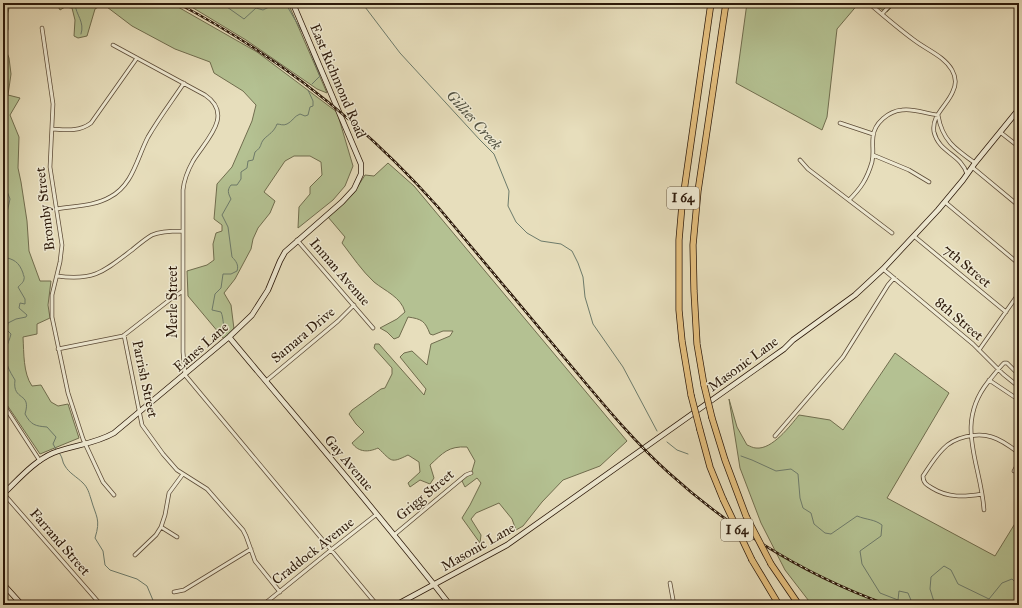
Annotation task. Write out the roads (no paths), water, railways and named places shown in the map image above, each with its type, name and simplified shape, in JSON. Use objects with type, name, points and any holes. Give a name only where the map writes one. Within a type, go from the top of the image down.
[{"type":"highway","name":"I 64","points":[[711,3],[684,190],[679,240],[679,310],[682,341],[691,395],[710,467],[723,499],[752,560],[779,605]]},
{"type":"highway","name":"I 64","points":[[726,3],[698,192],[693,245],[697,344],[704,385],[712,418],[725,460],[746,516],[771,564],[798,605]]},
{"type":"street","points":[[882,14],[892,3]]},
{"type":"street","points":[[871,5],[914,40],[940,57],[952,71],[955,80],[954,90],[934,123],[937,141],[940,146],[962,164],[967,174]]},
{"type":"street","name":"East Richmond Road","points":[[294,6],[360,164]]},
{"type":"street","name":"Bromby Street","points":[[42,28],[53,99],[50,167],[62,249],[52,300],[52,317],[71,403],[84,444],[103,482],[114,495]]},
{"type":"street","name":"Merle Street","points":[[113,44],[210,99],[216,108],[218,116],[214,131],[194,160],[185,178],[182,195],[183,352],[185,375]]},
{"type":"street","points":[[52,129],[76,130],[86,127],[91,123],[137,58]]},
{"type":"street","points":[[57,209],[97,202],[110,198],[120,190],[128,180],[140,152],[156,123],[184,83]]},
{"type":"street","name":"Masonic Lane","points":[[396,605],[507,544],[784,349],[855,295],[915,237],[945,202],[1019,109]]},
{"type":"street","points":[[849,200],[865,182],[873,156],[874,134],[879,123],[884,117],[898,110],[913,110],[938,115]]},
{"type":"street","points":[[938,115],[941,130],[953,146],[1019,206]]},
{"type":"street","points":[[840,123],[874,134]]},
{"type":"street","points":[[1000,132],[1019,147]]},
{"type":"street","points":[[873,156],[909,170],[929,182]]},
{"type":"street","points":[[800,160],[808,169],[892,233]]},
{"type":"street","name":"Eanes Lane","points":[[3,494],[40,461],[58,452],[106,438],[122,428],[229,337],[252,315],[259,305],[268,290],[284,254],[297,240],[342,202],[354,189],[361,174],[360,164]]},
{"type":"street","points":[[945,202],[1019,264]]},
{"type":"street","points":[[57,276],[78,278],[94,276],[107,269],[151,236],[161,232],[182,231]]},
{"type":"street","name":"7th Street","points":[[915,237],[1006,312]]},
{"type":"street","name":"Inman Avenue","points":[[297,240],[373,328]]},
{"type":"street","name":"8th Street","points":[[883,269],[979,350],[1019,387]]},
{"type":"street","points":[[775,436],[843,357],[894,278]]},
{"type":"street","points":[[58,349],[124,335],[183,291]]},
{"type":"street","points":[[979,350],[1019,293]]},
{"type":"street","name":"Samara Drive","points":[[266,381],[338,321],[354,305]]},
{"type":"street","name":"Parrish Street","points":[[124,335],[142,425],[163,454],[177,470],[201,484],[213,494],[243,530],[257,564],[280,592]]},
{"type":"street","name":"Gay Avenue","points":[[229,337],[377,514],[450,605]]},
{"type":"street","points":[[984,510],[971,436],[970,425],[974,408],[981,392],[989,380],[998,369],[1006,363],[1019,375]]},
{"type":"street","points":[[185,375],[377,605]]},
{"type":"street","points":[[989,380],[1019,400]]},
{"type":"street","points":[[3,404],[40,461]]},
{"type":"street","points":[[982,494],[963,497],[947,495],[934,490],[925,484],[923,476],[947,445],[958,439],[971,436],[992,437],[1019,453]]},
{"type":"street","points":[[1014,471],[1019,462]]},
{"type":"street","name":"Grigg Street","points":[[394,535],[466,475],[471,473]]},
{"type":"street","points":[[135,555],[156,536],[165,515],[169,493],[183,474]]},
{"type":"street","name":"Farrand Street","points":[[3,494],[101,605]]},
{"type":"street","name":"Craddock Avenue","points":[[263,605],[377,514]]},
{"type":"street","points":[[161,527],[177,537]]},
{"type":"street","points":[[174,592],[184,590],[251,549]]},
{"type":"street","points":[[670,583],[674,605]]},
{"type":"street","points":[[3,584],[22,605]]},
{"type":"waterway","points":[[78,3],[75,4],[82,26],[81,34]]},
{"type":"waterway","name":"Gillies Creek","points":[[226,3],[227,7],[244,19],[256,8],[263,10],[271,6]]},
{"type":"waterway","name":"Gillies Creek","points":[[264,3],[279,7],[294,3]]},
{"type":"waterway","name":"Gillies Creek","points":[[362,3],[400,53],[494,154],[509,191],[508,206],[516,222],[527,233],[541,241],[561,244],[572,251],[583,277],[585,297],[593,324],[623,367],[657,431]]},
{"type":"waterway","points":[[287,6],[304,35]]},
{"type":"waterway","points":[[309,48],[320,76],[312,84]]},
{"type":"waterway","points":[[226,331],[221,312],[212,310],[215,294],[221,288],[223,274],[231,274],[238,269],[237,263],[232,257],[228,227],[222,215],[231,199],[228,190],[231,185],[237,185],[241,179],[241,172],[247,168],[248,161],[253,160],[255,152],[277,124],[287,124],[300,114],[305,116],[308,115],[310,107],[313,106],[313,101],[308,90]]},
{"type":"waterway","points":[[3,181],[10,199],[6,217],[6,229],[3,233]]},
{"type":"waterway","points":[[3,257],[16,262],[20,266],[23,273],[24,280],[18,287],[25,299],[25,304],[20,303],[19,308],[27,315],[26,317],[16,319],[8,323],[7,330],[11,334],[5,354],[6,362],[15,380],[16,391],[26,402],[25,414],[29,421],[36,425],[47,427],[56,437],[53,444],[56,449]]},
{"type":"waterway","name":"Gillies Creek","points":[[667,442],[677,450],[688,454]]},
{"type":"waterway","points":[[60,454],[67,468],[83,483],[88,491],[98,522],[95,538],[103,551],[105,565],[110,570],[137,579],[147,586],[155,605]]},
{"type":"waterway","name":"Gillies Creek","points":[[741,456],[776,471],[791,469],[798,474],[800,498],[803,508],[811,513],[814,524],[825,533],[831,534],[857,516],[882,525],[881,536],[860,551],[862,564],[880,593],[898,600],[899,591],[908,593],[913,605]]},
{"type":"waterway","name":"Gillies Creek","points":[[935,605],[930,589],[931,577],[944,566],[951,570],[958,584],[989,599],[1002,583],[1012,579],[1019,586]]},
{"type":"railway","points":[[177,3],[249,45],[283,68],[349,119],[380,147],[410,176],[438,207],[587,385],[627,430],[654,459],[693,494],[718,514],[772,550],[800,566],[828,580],[888,605]]}]
